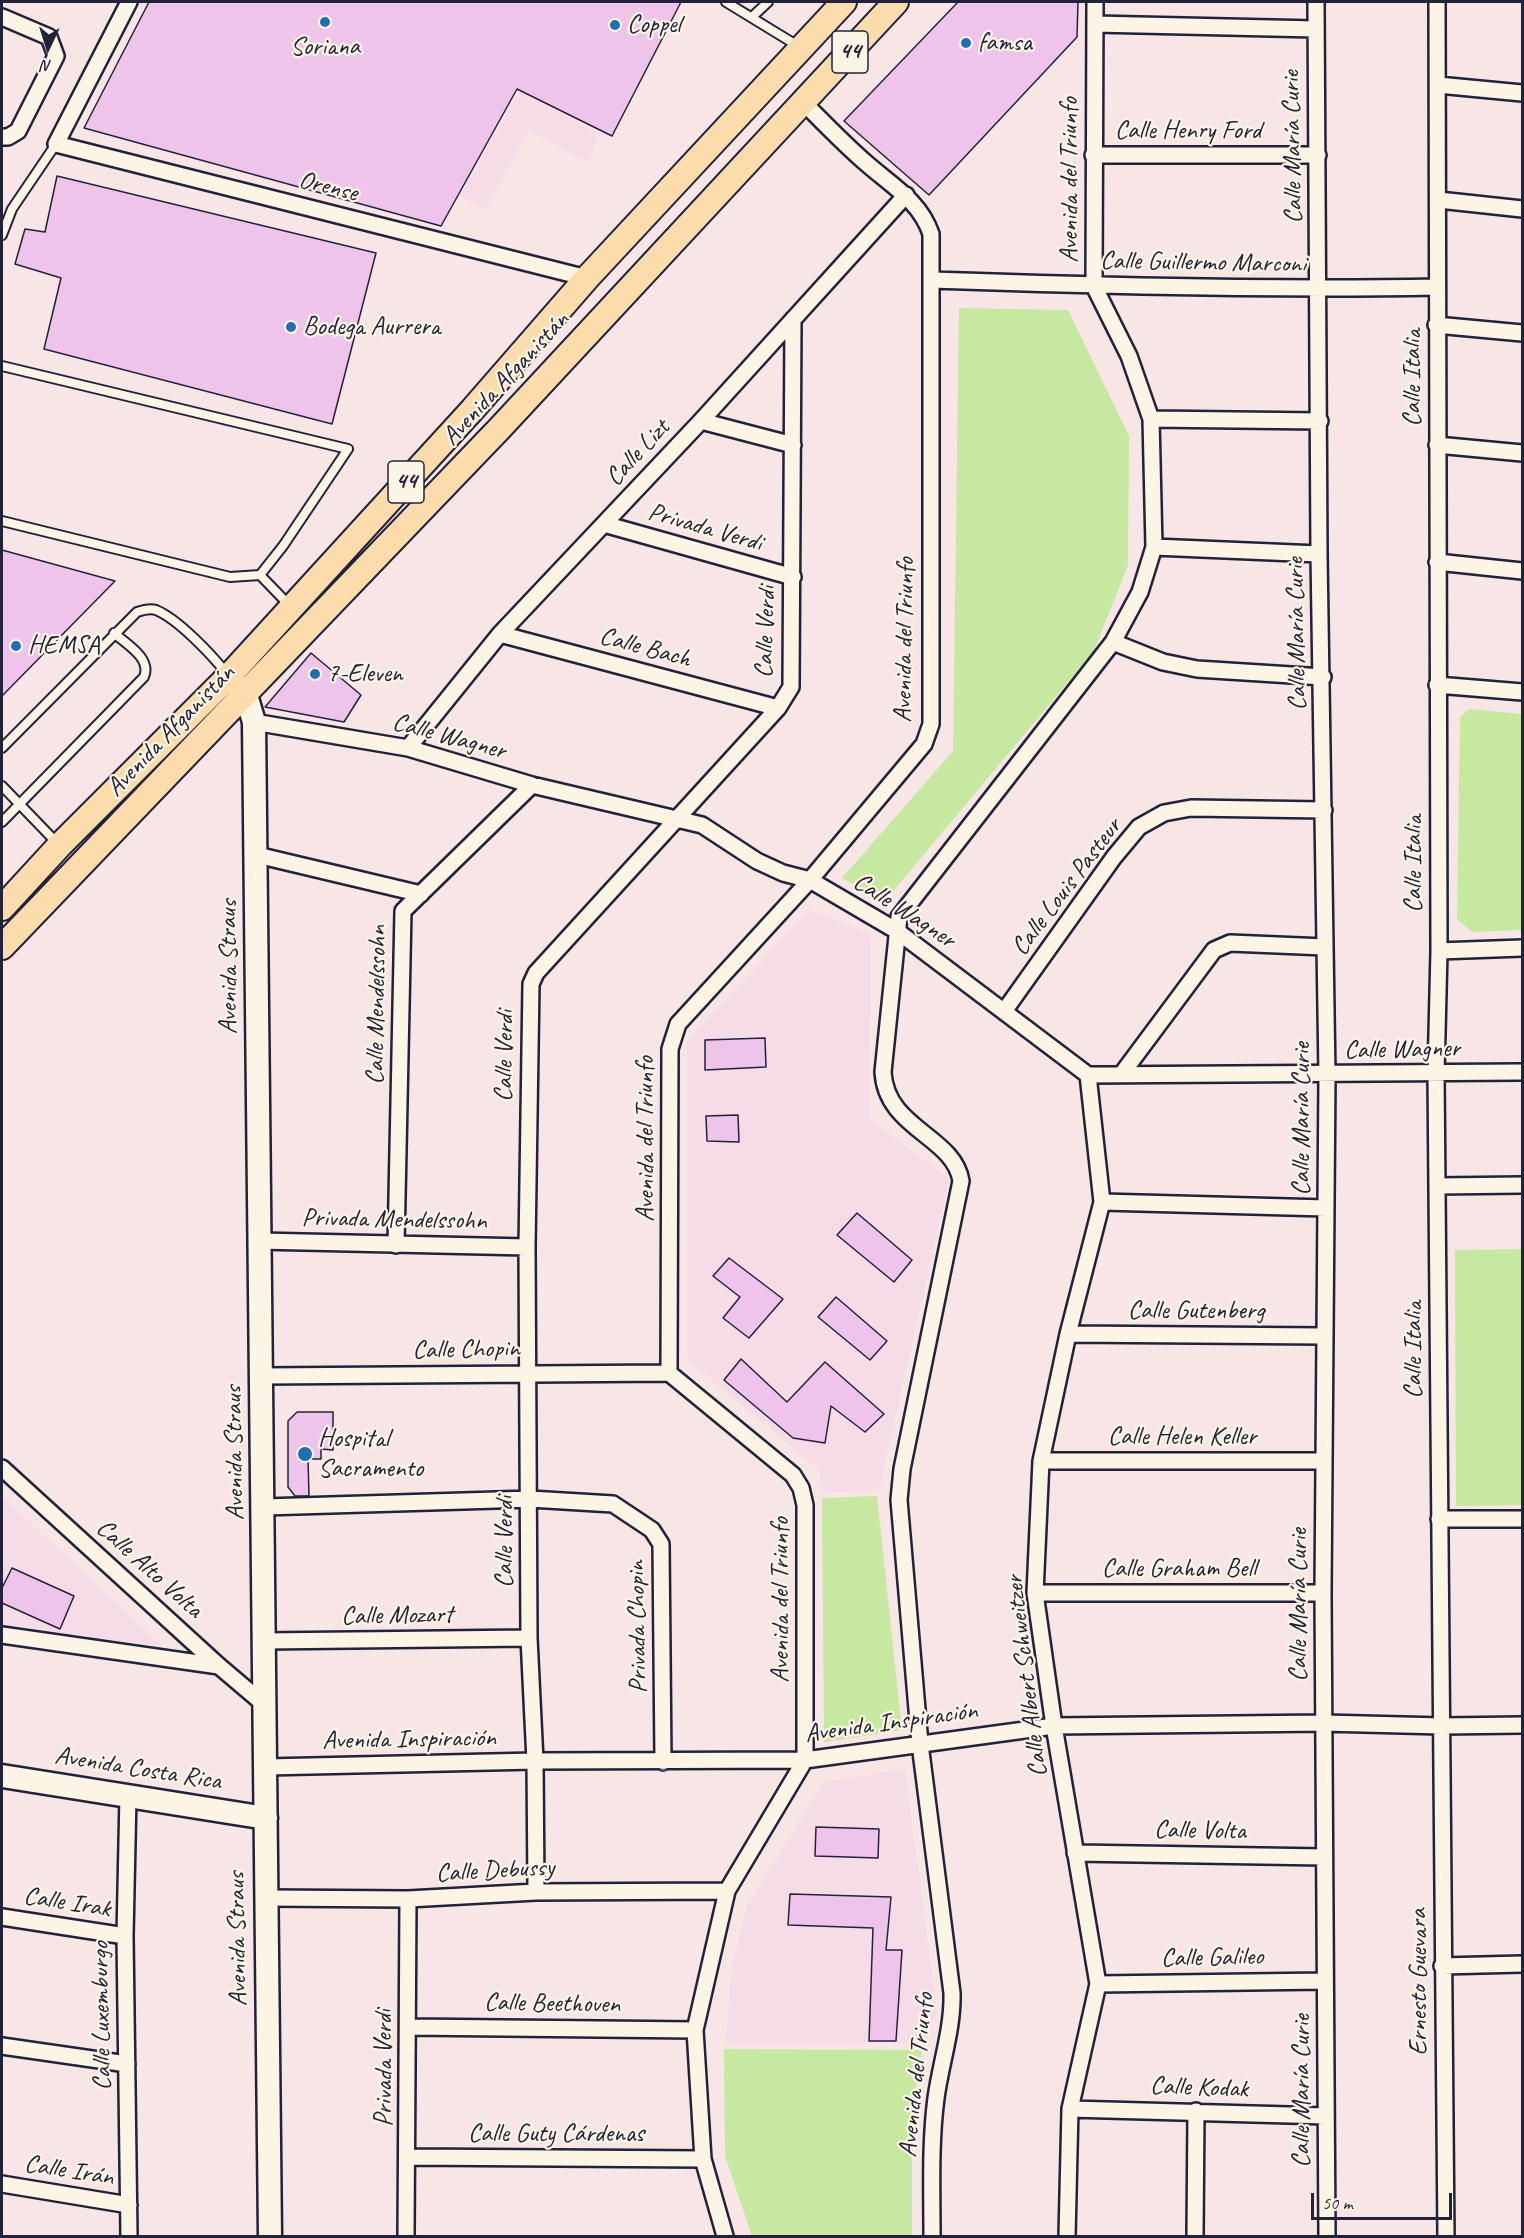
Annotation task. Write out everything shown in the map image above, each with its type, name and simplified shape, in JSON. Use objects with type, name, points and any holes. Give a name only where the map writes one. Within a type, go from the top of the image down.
[{"type":"main road","name":"Avenida Afganistán","points":[[2,908],[60,845],[228,676],[473,409],[587,278],[844,2]]},
{"type":"main road","points":[[803,102],[802,67],[847,14],[849,2]]},
{"type":"main road","name":"Avenida Afganistán","points":[[2,946],[246,695],[500,428],[896,2]]},
{"type":"street","points":[[56,144],[129,2]]},
{"type":"street","name":"Avenida del Triunfo","points":[[932,2236],[932,2142],[936,2096],[952,2014],[952,1992],[920,1744],[899,1500],[902,1469],[961,1181],[957,1165],[894,1106],[886,1094],[883,1072],[899,917],[1113,642],[1140,592],[1154,548],[1151,419],[1129,356],[1094,286],[1095,2]]},
{"type":"street","name":"Calle María Curie","points":[[1316,2],[1319,554],[1323,678],[1327,1075],[1323,1461],[1327,2236]]},
{"type":"street","name":"Calle Italia","points":[[1437,2],[1439,951],[1436,1074],[1442,1726]]},
{"type":"street","points":[[2,17],[49,37],[55,48],[54,63],[18,131],[9,137],[2,137]]},
{"type":"street","points":[[1095,24],[1316,29]]},
{"type":"street","points":[[1438,85],[1522,93]]},
{"type":"street","name":"Avenida del Triunfo","points":[[803,102],[866,163],[906,195],[927,222],[931,234],[930,724],[924,744],[810,880],[678,1024],[673,1035],[669,1049],[669,1373],[793,1475],[801,1488],[805,1505],[805,1760]]},
{"type":"street","name":"Orense","points":[[56,144],[587,278]]},
{"type":"street","name":"Calle Henry Ford","points":[[1093,155],[1318,155]]},
{"type":"street","name":"Calle Lizt","points":[[408,748],[500,634],[701,421],[906,195]]},
{"type":"street","points":[[1439,200],[1522,209]]},
{"type":"street","name":"Calle Guillermo Marconi","points":[[932,280],[1094,286],[1318,289],[1437,287]]},
{"type":"street","name":"Calle Verdi","points":[[536,1892],[535,1761],[529,1638],[527,1247],[531,984],[536,973],[778,708],[790,687],[793,577],[793,319]]},
{"type":"street","points":[[1436,325],[1522,333]]},
{"type":"street","points":[[1151,419],[1320,421]]},
{"type":"street","points":[[701,421],[793,445]]},
{"type":"street","points":[[1437,445],[1522,453]]},
{"type":"street","name":"Privada Verdi","points":[[604,524],[793,577]]},
{"type":"street","points":[[1154,548],[1319,554]]},
{"type":"street","points":[[1437,562],[1522,571]]},
{"type":"street","name":"Calle Bach","points":[[500,634],[778,708]]},
{"type":"street","points":[[1113,642],[1163,662],[1197,669],[1323,678]]},
{"type":"street","name":"Avenida Straus","points":[[228,676],[246,695],[254,722],[259,1241],[263,1376],[265,1898],[270,2236]]},
{"type":"street","points":[[1437,685],[1522,692]]},
{"type":"street","name":"Calle Wagner","points":[[254,722],[408,748],[532,785],[702,825],[757,861],[783,873],[810,880],[897,931],[1005,1010],[1088,1075],[1522,1072]]},
{"type":"street","name":"Calle Mendelssohn","points":[[396,1245],[403,910],[532,785]]},
{"type":"street","name":"Calle Louis Pasteur","points":[[1005,1010],[1114,857],[1139,828],[1164,813],[1191,808],[1324,810]]},
{"type":"street","points":[[257,855],[421,894]]},
{"type":"street","points":[[1121,1075],[1214,950],[1230,943],[1325,947]]},
{"type":"street","points":[[1439,951],[1522,948]]},
{"type":"street","name":"Calle Albert Schweitzer","points":[[1067,2236],[1070,2109],[1098,1984],[1054,1726],[1035,1593],[1041,1461],[1068,1334],[1102,1202],[1088,1075]]},
{"type":"street","points":[[1437,1186],[1522,1185]]},
{"type":"street","points":[[1102,1202],[1326,1208]]},
{"type":"street","name":"Privada Mendelssohn","points":[[259,1241],[527,1247]]},
{"type":"street","name":"Calle Gutenberg","points":[[1068,1334],[1324,1336]]},
{"type":"street","name":"Calle Chopin","points":[[263,1376],[669,1373]]},
{"type":"street","name":"Calle Helen Keller","points":[[1041,1461],[1323,1461]]},
{"type":"street","name":"Calle Alto Volta","points":[[2,1468],[219,1666],[265,1705]]},
{"type":"street","name":"Privada Chopin","points":[[264,1507],[530,1499],[613,1504],[652,1530],[661,1544],[663,1762]]},
{"type":"street","points":[[1439,1519],[1522,1519]]},
{"type":"street","name":"Calle Graham Bell","points":[[1035,1593],[1323,1593]]},
{"type":"street","points":[[2,1635],[219,1666]]},
{"type":"street","name":"Calle Mozart","points":[[264,1641],[529,1638]]},
{"type":"street","name":"Avenida Inspiración","points":[[266,1767],[535,1761],[805,1760],[1054,1726],[1324,1723],[1442,1726],[1522,1725]]},
{"type":"street","name":"Ernesto Guevara","points":[[1442,1726],[1442,1966],[1446,2236]]},
{"type":"street","points":[[725,2236],[704,2159],[695,2030],[727,1892],[805,1760]]},
{"type":"street","name":"Avenida Costa Rica","points":[[2,1776],[266,1818]]},
{"type":"street","name":"Calle Luxemburgo","points":[[128,1795],[125,1936],[129,2236]]},
{"type":"street","name":"Calle Volta","points":[[1075,1853],[1324,1857]]},
{"type":"street","name":"Calle Debussy","points":[[265,1898],[408,1899],[536,1892],[727,1892]]},
{"type":"street","name":"Privada Verdi","points":[[406,2236],[408,1899]]},
{"type":"street","name":"Calle Irak","points":[[2,1917],[125,1936]]},
{"type":"street","points":[[1442,1966],[1522,1964]]},
{"type":"street","name":"Calle Galileo","points":[[1098,1984],[1325,1981]]},
{"type":"street","name":"Calle Beethoven","points":[[409,2027],[695,2030]]},
{"type":"street","points":[[2,2046],[126,2064]]},
{"type":"street","name":"Calle Kodak","points":[[1070,2109],[1326,2116]]},
{"type":"street","points":[[1195,2236],[1196,2112]]},
{"type":"street","name":"Calle Guty Cárdenas","points":[[407,2157],[704,2159]]},
{"type":"street","name":"Calle Irán","points":[[2,2184],[129,2205]]},
{"type":"lane","points":[[726,2],[753,16],[802,48]]},
{"type":"lane","points":[[753,16],[768,2]]},
{"type":"lane","points":[[2,235],[12,208],[56,144]]},
{"type":"lane","points":[[2,366],[348,449],[283,546],[260,575],[230,577],[2,521]]},
{"type":"lane","points":[[260,575],[291,607]]},
{"type":"lane","points":[[2,748],[137,612],[153,609],[212,655],[228,676]]},
{"type":"lane","points":[[2,822],[144,677],[146,672],[143,658],[114,633]]},
{"type":"lane","points":[[2,786],[60,845]]},
{"type":"shaded area","points":[[519,92],[600,134],[588,162],[528,130],[486,210],[460,196]]},
{"type":"shaded area","points":[[809,910],[871,934],[869,1118],[949,1179],[879,1490],[822,1493],[819,1470],[687,1359],[687,1041]]},
{"type":"shaded area","points":[[2,1496],[163,1647],[2,1625]]},
{"type":"shaded area","points":[[905,1769],[937,2012],[925,2043],[725,2043],[732,1965],[747,1906],[824,1782]]},
{"type":"green space","points":[[959,308],[1068,310],[1129,436],[1128,565],[1094,651],[885,901],[842,878],[953,751]]},
{"type":"green space","points":[[1469,709],[1522,714],[1522,930],[1473,932],[1457,920],[1460,717]]},
{"type":"green space","points":[[1522,1249],[1522,1505],[1456,1506],[1455,1250]]},
{"type":"green space","points":[[877,1496],[902,1730],[824,1742],[822,1498]]},
{"type":"green space","points":[[724,2049],[922,2050],[912,2109],[912,2236],[752,2236],[725,2156]]},
{"type":"building","points":[[149,2],[681,2],[612,136],[517,89],[441,226],[84,128]]},
{"type":"building","points":[[958,2],[1078,2],[1077,37],[929,195],[844,121]]},
{"type":"building","points":[[57,176],[376,253],[332,424],[44,349],[61,278],[15,264],[25,229],[45,232]]},
{"type":"building","points":[[2,550],[115,581],[2,696]]},
{"type":"building","name":"7-Eleven","points":[[311,653],[361,695],[344,722],[265,707]]},
{"type":"building","points":[[765,1038],[766,1067],[705,1070],[705,1040]]},
{"type":"building","points":[[738,1115],[739,1142],[707,1141],[706,1116]]},
{"type":"building","points":[[857,1213],[912,1260],[894,1282],[837,1235]]},
{"type":"building","points":[[729,1258],[783,1299],[749,1338],[723,1318],[740,1297],[713,1276]]},
{"type":"building","points":[[836,1297],[887,1341],[870,1360],[818,1317]]},
{"type":"building","points":[[741,1359],[787,1402],[825,1362],[884,1414],[865,1432],[831,1406],[825,1443],[793,1438],[724,1380]]},
{"type":"building","name":"Hospital Sacramento","points":[[297,1412],[333,1412],[333,1450],[321,1449],[321,1459],[308,1459],[309,1496],[295,1496],[288,1487],[288,1421]]},
{"type":"building","points":[[12,1568],[74,1596],[60,1629],[2,1603],[2,1588]]},
{"type":"building","points":[[816,1827],[879,1829],[878,1858],[815,1856]]},
{"type":"building","points":[[790,1894],[891,1897],[886,1950],[902,1950],[896,2041],[869,2041],[873,1928],[788,1925]]},
{"type":"place","name":"Soriana","points":[[325,22]]},
{"type":"place","name":"Coppel","points":[[615,25]]},
{"type":"place","name":"famsa","points":[[966,43]]},
{"type":"place","name":"Bodega Aurrera","points":[[291,327]]},
{"type":"place","name":"HEMSA","points":[[16,646]]},
{"type":"place","name":"7-Eleven","points":[[315,674]]},
{"type":"place","name":"Hospital Sacramento","points":[[305,1454]]}]
